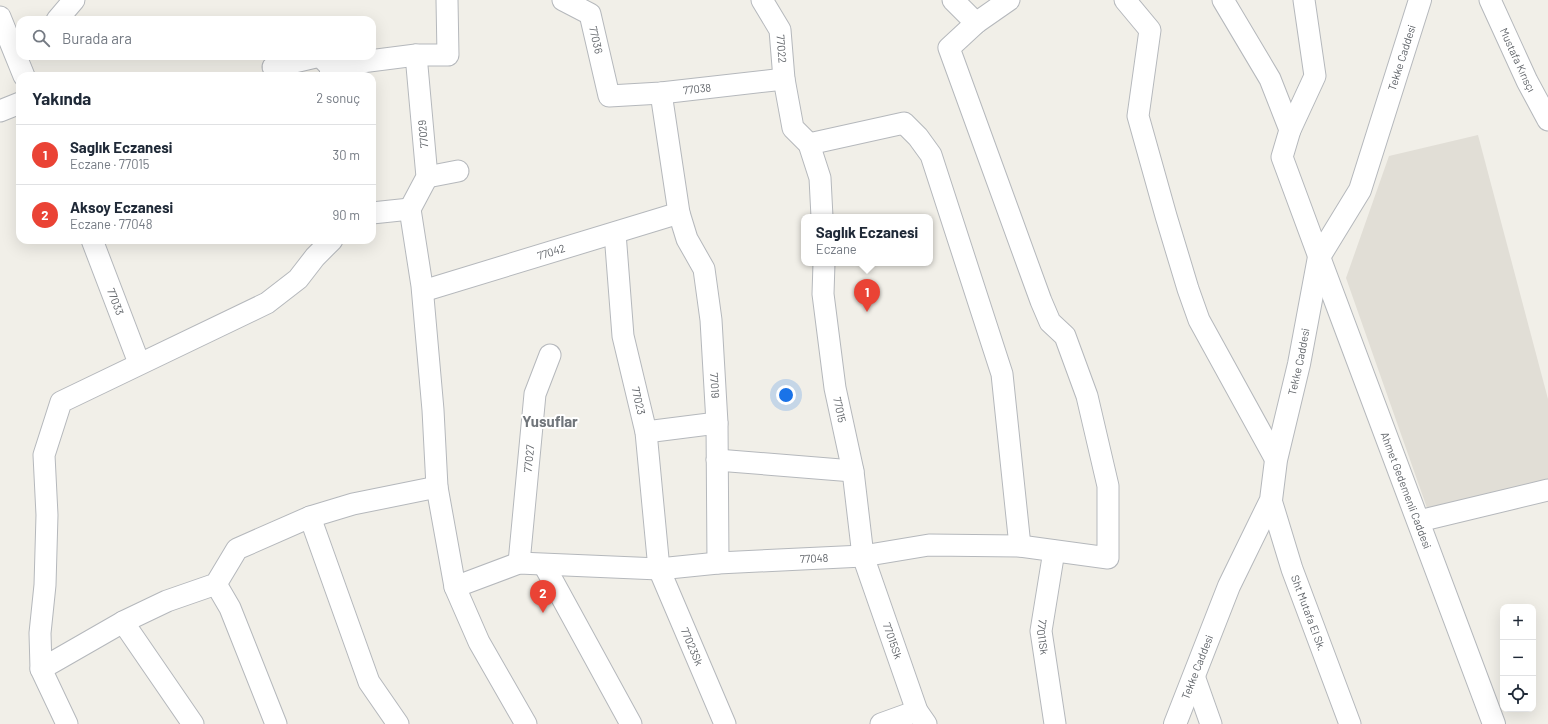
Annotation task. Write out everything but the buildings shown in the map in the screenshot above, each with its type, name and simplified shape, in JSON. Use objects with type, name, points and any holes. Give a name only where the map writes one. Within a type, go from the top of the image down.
[{"type":"street","points":[[60,16],[74,0]]},
{"type":"street","points":[[376,60],[416,55],[448,55],[447,0]]},
{"type":"street","name":"77036","points":[[563,0],[590,14],[609,96]]},
{"type":"street","name":"77022","points":[[762,0],[780,30],[784,79]]},
{"type":"street","points":[[953,0],[976,23],[1009,0]]},
{"type":"street","points":[[1124,0],[1150,30],[1138,116],[1188,289],[1199,320],[1276,460]]},
{"type":"street","points":[[1223,0],[1270,79],[1290,130]]},
{"type":"street","points":[[1304,0],[1315,76],[1290,130],[1282,157],[1319,257]]},
{"type":"street","name":"Tekke Caddesi","points":[[1175,724],[1229,586],[1271,500],[1276,460],[1299,364],[1319,257],[1360,190],[1420,0]]},
{"type":"street","name":"Mustafa Kırısçı","points":[[1490,0],[1527,81],[1548,120]]},
{"type":"street","points":[[0,17],[16,50]]},
{"type":"street","name":"77048","points":[[519,563],[659,570],[718,563],[863,556],[929,545],[1020,546],[1108,558],[1108,486],[1087,396],[1065,336],[1050,322],[1040,302],[949,48],[976,23]]},
{"type":"street","name":"77029","points":[[416,55],[427,177]]},
{"type":"street","points":[[273,67],[327,66],[376,60]]},
{"type":"street","points":[[784,79],[792,128],[809,144],[820,178],[822,214]]},
{"type":"street","name":"77038","points":[[609,96],[661,93],[784,79]]},
{"type":"street","name":"77019","points":[[661,93],[679,213],[687,239],[704,269],[711,320],[717,423],[718,563]]},
{"type":"street","points":[[0,111],[16,105]]},
{"type":"street","points":[[809,144],[904,123],[918,137],[931,155],[1002,374],[1020,546]]},
{"type":"street","points":[[458,171],[427,177],[410,209],[423,291],[433,410],[436,487],[455,586],[479,642],[526,724]]},
{"type":"street","points":[[376,213],[410,209]]},
{"type":"street","name":"77042","points":[[423,291],[679,213]]},
{"type":"street","name":"77023","points":[[615,233],[623,336],[646,432],[659,570]]},
{"type":"street","name":"77033","points":[[94,244],[139,363]]},
{"type":"street","points":[[67,724],[41,669],[40,633],[45,585],[48,516],[44,456],[61,402],[266,303],[298,280],[315,257],[328,244]]},
{"type":"street","name":"Ahmet Gedemenli Caddesi","points":[[1319,257],[1376,414],[1494,724]]},
{"type":"street","name":"77015","points":[[824,266],[823,294],[835,388],[853,471],[863,556]]},
{"type":"street","name":"77027","points":[[519,563],[535,394],[550,355]]},
{"type":"street","points":[[646,432],[717,423]]},
{"type":"street","points":[[717,460],[853,471]]},
{"type":"street","points":[[41,669],[122,622],[167,601],[216,584],[237,549],[310,517],[353,504],[436,487]]},
{"type":"street","points":[[1418,521],[1548,490]]},
{"type":"street","name":"Sht Mutafa El Sk.","points":[[1271,500],[1292,570],[1350,724]]},
{"type":"street","points":[[310,517],[369,682],[398,724]]},
{"type":"street","name":"77011Sk","points":[[1054,551],[1041,631],[1055,724]]},
{"type":"street","name":"77015Sk","points":[[863,556],[922,717]]},
{"type":"street","points":[[455,586],[519,563]]},
{"type":"street","points":[[544,565],[631,724]]},
{"type":"street","name":"77023Sk","points":[[659,570],[725,724]]},
{"type":"street","points":[[216,584],[230,608],[276,724]]},
{"type":"street","points":[[122,622],[193,724]]},
{"type":"street","points":[[1194,676],[1211,724]]},
{"type":"street","points":[[881,724],[922,717]]},
{"type":"shaded area","points":[[1478,135],[1548,399],[1548,481],[1427,508],[1346,278],[1389,156]]},
{"type":"place","name":"Saglık Eczanesi","points":[[867,312]]},
{"type":"place","name":"Aksoy Eczanesi","points":[[543,613]]},
{"type":"district","name":"Yusuflar","points":[[550,422]]}]
